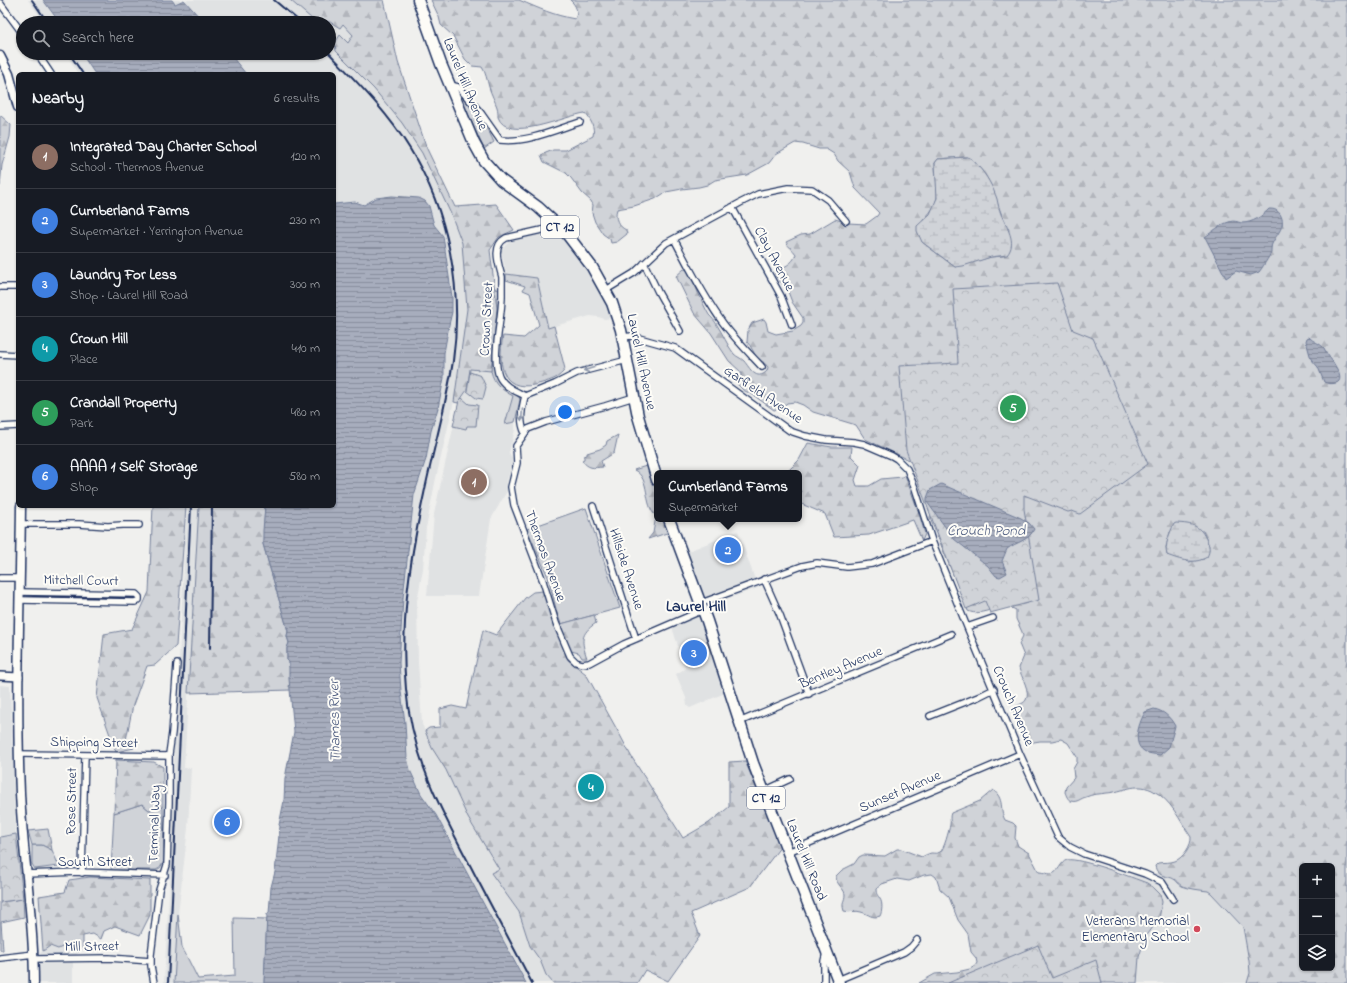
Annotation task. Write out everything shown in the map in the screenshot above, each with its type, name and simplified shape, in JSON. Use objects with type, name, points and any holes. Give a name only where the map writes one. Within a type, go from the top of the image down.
[{"type":"highway","name":"Laurel Hill Avenue","points":[[418,0],[431,39],[474,143],[486,165],[504,182],[535,204],[556,224],[587,260],[606,290],[616,312],[641,428],[654,470]]},
{"type":"highway","name":"CT 12","points":[[670,522],[702,606]]},
{"type":"highway","name":"Laurel Hill Road","points":[[702,606],[739,722],[764,791],[839,982]]},
{"type":"main road","points":[[0,56],[9,74],[16,100]]},
{"type":"main road","points":[[21,508],[19,754],[21,813],[26,874],[32,921],[34,983]]},
{"type":"street","points":[[0,3],[16,25]]},
{"type":"street","points":[[42,60],[50,72]]},
{"type":"street","points":[[450,85],[458,87],[463,92],[481,113],[500,140],[509,141],[536,136],[580,122]]},
{"type":"street","points":[[606,290],[634,273],[663,246],[674,239],[732,207],[762,193],[788,188],[809,188],[828,200],[846,221]]},
{"type":"street","name":"Clay Avenue","points":[[732,207],[781,296],[792,325]]},
{"type":"street","name":"Crown Street","points":[[525,396],[506,385],[500,377],[498,370],[497,346],[502,297],[502,280],[497,248],[500,242],[506,238],[546,229],[556,224]]},
{"type":"street","points":[[674,239],[704,293],[720,318],[732,334],[762,367]]},
{"type":"street","points":[[644,264],[680,331]]},
{"type":"street","points":[[0,287],[16,287]]},
{"type":"street","name":"Garfield Avenue","points":[[622,337],[632,336],[675,348],[790,431],[805,436],[826,440],[864,444],[897,459]]},
{"type":"street","points":[[0,354],[16,355]]},
{"type":"street","points":[[525,434],[522,418],[525,396],[577,373],[627,360]]},
{"type":"street","points":[[525,434],[528,429],[534,426],[634,397]]},
{"type":"street","points":[[0,427],[16,426]]},
{"type":"street","name":"Thermos Avenue","points":[[525,434],[516,446],[518,460],[511,484],[512,498],[543,581],[554,616],[570,656],[578,663],[586,664],[702,606],[791,569],[813,563],[825,563],[847,567],[872,564],[932,541]]},
{"type":"street","name":"Crouch Avenue","points":[[897,459],[907,469],[932,541],[967,627],[1020,754],[1058,837],[1070,847],[1084,854],[1145,874],[1162,882],[1173,899]]},
{"type":"street","name":"Hillside Avenue","points":[[593,506],[636,639]]},
{"type":"street","points":[[21,524],[79,524],[108,526],[139,525]]},
{"type":"street","points":[[0,578],[20,578]]},
{"type":"street","points":[[764,579],[780,615],[809,694]]},
{"type":"street","name":"Mitchell Court","points":[[20,596],[136,594],[139,598]]},
{"type":"street","points":[[967,627],[992,618]]},
{"type":"street","name":"Bentley Avenue","points":[[739,722],[951,634]]},
{"type":"street","name":"Terminal Way","points":[[154,983],[150,960],[158,893],[165,875],[167,857],[169,756],[177,664]]},
{"type":"street","points":[[0,676],[19,677]]},
{"type":"street","points":[[930,716],[994,689]]},
{"type":"street","name":"Shipping Street","points":[[19,754],[169,756]]},
{"type":"street","name":"Sunset Avenue","points":[[788,852],[1020,754]]},
{"type":"street","name":"Rose Street","points":[[82,873],[85,755]]},
{"type":"street","points":[[764,791],[790,779]]},
{"type":"street","name":"South Street","points":[[26,874],[82,873],[165,875]]},
{"type":"street","points":[[839,982],[904,952],[917,940]]},
{"type":"street","points":[[824,983],[824,961],[827,951]]},
{"type":"street","name":"Mill Street","points":[[0,958],[113,958],[150,960]]},
{"type":"shaded area","points":[[28,0],[43,0],[55,16],[40,16]]},
{"type":"shaded area","points":[[172,0],[184,0],[175,4]]},
{"type":"shaded area","points":[[184,0],[317,0],[335,16],[198,16]]},
{"type":"shaded area","points":[[336,17],[358,39],[421,135],[470,244],[467,309],[455,397],[426,528],[423,569],[417,601],[418,662],[422,724],[432,748],[446,770],[474,828],[499,869],[491,873],[519,912],[530,946],[540,960],[546,975],[553,983],[526,983],[436,815],[421,794],[410,769],[406,753],[405,723],[399,663],[403,598],[414,495],[426,459],[431,428],[438,408],[445,375],[444,353],[453,309],[443,236],[434,225],[429,206],[426,202],[419,198],[392,196],[376,198],[364,205],[355,202],[336,204],[336,72],[244,72],[235,60],[336,60]]},
{"type":"shaded area","points":[[70,60],[86,60],[94,72],[77,72]]},
{"type":"shaded area","points":[[555,230],[585,265],[607,304],[611,318],[605,319],[590,316],[548,328],[537,278],[506,274],[501,250],[509,242],[550,233]]},
{"type":"shaded area","points":[[470,369],[491,371],[493,378],[499,386],[513,396],[505,424],[515,422],[515,430],[509,453],[514,461],[507,481],[507,491],[491,519],[479,596],[427,596],[434,514],[459,401],[467,390]]},
{"type":"shaded area","points":[[187,508],[199,508],[184,768],[191,768],[188,828],[178,914],[174,983],[164,983],[170,879],[167,878]]},
{"type":"shaded area","points":[[738,531],[758,588],[707,606],[686,552]]},
{"type":"shaded area","points":[[701,615],[727,692],[690,708],[687,706],[686,698],[676,674],[686,668],[672,627]]},
{"type":"shaded area","points":[[0,685],[10,686],[16,834],[0,837]]},
{"type":"shaded area","name":"Veterans Memorial Elementary School","points":[[1158,873],[1174,879],[1183,886],[1208,891],[1243,927],[1250,973],[1247,983],[1137,983],[1137,966],[1145,938],[1159,919],[1131,877],[1132,875]]},
{"type":"shaded area","points":[[68,944],[78,952],[73,963],[73,983],[39,983],[40,953],[50,946]]},
{"type":"green space","points":[[290,0],[384,0],[398,62],[427,149],[455,207],[496,204],[514,230],[499,237],[490,250],[497,308],[491,371],[470,369],[467,390],[458,403],[454,402],[467,309],[462,243],[451,214],[422,153],[402,123],[374,89],[336,51],[336,41],[340,35],[348,43],[353,35],[343,24],[340,28],[336,26],[336,16],[309,16]]},
{"type":"green space","points":[[431,0],[519,0],[553,14],[575,19],[577,14],[576,9],[570,0],[1347,0],[1347,983],[1247,983],[1250,973],[1243,927],[1208,891],[1182,886],[1174,879],[1159,874],[1156,869],[1155,866],[1158,863],[1173,862],[1181,857],[1191,840],[1191,837],[1179,817],[1165,799],[1152,790],[1135,787],[1091,795],[1075,801],[1069,800],[1065,792],[1066,787],[1074,778],[1073,769],[1077,762],[1077,757],[1068,743],[1061,739],[1028,743],[1021,736],[1018,720],[1013,710],[1025,702],[1027,696],[1027,688],[1019,668],[1024,656],[1019,644],[1023,636],[1016,619],[1016,610],[1004,607],[979,613],[968,611],[930,518],[931,511],[922,466],[865,439],[856,425],[813,412],[803,405],[795,402],[787,403],[781,408],[774,410],[753,395],[743,390],[737,384],[741,376],[741,372],[729,361],[711,333],[694,313],[676,276],[684,269],[688,270],[709,315],[715,322],[734,354],[744,361],[756,375],[763,374],[767,371],[768,367],[756,356],[747,342],[748,330],[752,323],[764,319],[768,331],[776,334],[793,331],[803,323],[803,318],[792,302],[787,289],[776,277],[775,273],[795,258],[796,254],[786,242],[801,235],[810,234],[835,219],[848,223],[866,224],[879,213],[855,188],[850,172],[838,161],[834,154],[826,149],[819,149],[795,143],[776,154],[769,163],[747,175],[715,180],[707,185],[699,187],[666,192],[655,199],[634,206],[617,209],[617,221],[626,230],[627,234],[617,242],[611,243],[610,239],[603,234],[595,222],[592,213],[593,205],[591,201],[582,193],[566,173],[544,162],[541,155],[553,150],[566,150],[593,136],[591,121],[585,113],[538,126],[525,128],[513,128],[504,125],[498,117],[497,107],[482,67],[472,66],[465,59],[453,36],[441,25]],"holes":[[[970,158],[987,177],[1009,230],[1003,256],[991,257],[955,267],[922,242],[923,220],[930,213],[936,199],[937,186],[935,163],[938,159]],[[1203,531],[1209,546],[1204,559],[1189,562],[1167,555],[1166,547],[1170,532]]]},
{"type":"green space","points":[[457,90],[486,126],[494,142],[484,149]]},
{"type":"green space","points":[[0,115],[11,125],[10,137],[2,165],[0,186]]},
{"type":"green space","points":[[967,157],[976,163],[992,186],[1001,214],[1010,234],[1011,245],[1007,255],[991,257],[955,267],[922,242],[917,231],[917,226],[930,214],[937,198],[935,163],[938,159]]},
{"type":"green space","points":[[506,274],[537,278],[548,328],[554,326],[565,369],[561,375],[542,383],[529,386],[511,382],[506,376],[502,368],[501,359],[503,336],[524,338],[539,325],[530,293],[523,290],[525,286],[506,280]]},
{"type":"green space","points":[[1057,283],[1073,330],[1093,338],[1148,464],[1080,514],[1072,511],[1068,512],[1024,495],[1024,509],[1039,600],[990,613],[985,601],[966,609],[906,450],[899,366],[958,363],[953,289]]},
{"type":"green space","points":[[495,288],[499,290],[500,299],[495,351],[505,387],[519,397],[520,400],[515,422],[505,424],[513,396],[499,386],[494,380],[491,371],[497,308]]},
{"type":"green space","points":[[470,372],[481,376],[486,387],[483,399],[476,398],[467,391]]},
{"type":"green space","points":[[462,398],[469,404],[478,405],[476,426],[467,426],[466,429],[453,426],[459,401]]},
{"type":"green space","points":[[618,435],[614,453],[601,461],[603,467],[591,467],[584,463],[582,460],[587,453],[600,449],[606,445],[607,441]]},
{"type":"green space","points":[[808,443],[832,447],[852,447],[851,456],[860,465],[855,480],[857,486],[869,486],[881,479],[902,477],[905,475],[925,534],[922,541],[913,520],[869,535],[834,537],[825,514],[802,504],[802,470],[789,470],[799,460]]},
{"type":"green space","points":[[649,465],[654,481],[654,514],[649,505],[643,479],[634,470]]},
{"type":"green space","points":[[153,508],[186,508],[176,646],[155,665],[147,666],[133,705],[126,740],[129,746],[134,748],[116,752],[97,698],[104,634],[132,629],[149,592]]},
{"type":"green space","points":[[199,508],[265,508],[263,544],[288,631],[287,636],[289,643],[287,648],[287,660],[289,662],[291,690],[188,693]]},
{"type":"green space","points":[[586,508],[620,608],[561,624],[548,577],[527,529]]},
{"type":"green space","points":[[655,522],[667,522],[670,532],[648,539],[653,533]]},
{"type":"green space","points":[[1174,524],[1195,526],[1202,532],[1209,547],[1207,557],[1197,561],[1187,561],[1167,555],[1166,547],[1168,539]]},
{"type":"green space","points":[[543,591],[568,660],[586,674],[631,756],[683,838],[709,823],[729,807],[729,762],[745,761],[781,846],[750,887],[691,913],[700,936],[668,981],[645,970],[637,983],[553,983],[546,975],[540,960],[530,946],[519,912],[491,873],[499,869],[468,818],[446,770],[432,748],[425,731],[429,728],[440,727],[440,709],[452,706],[466,709],[483,630],[496,635],[525,598],[533,592]]},
{"type":"green space","points":[[594,615],[596,623],[587,631],[583,638],[587,658],[582,658],[579,653],[571,651],[565,641],[561,624]]},
{"type":"green space","points":[[116,760],[154,762],[163,767],[163,807],[149,810],[142,804],[114,813]]},
{"type":"green space","points":[[993,790],[999,797],[1005,820],[1016,826],[1015,838],[1018,846],[1029,853],[1039,872],[1050,874],[1054,873],[1065,861],[1073,860],[1106,868],[1147,883],[1160,894],[1162,902],[1159,919],[1145,938],[1139,957],[1137,983],[919,983],[935,974],[970,969],[977,963],[976,958],[971,952],[968,934],[958,920],[949,897],[940,889],[936,877],[932,874],[924,875],[909,881],[897,879],[882,884],[876,889],[882,903],[880,916],[870,916],[859,911],[844,911],[843,903],[845,894],[836,879],[836,876],[842,870],[854,864],[859,857],[863,855],[885,856],[897,849],[901,849],[922,857],[931,853],[939,853],[942,850],[946,840],[950,825],[951,813],[980,801]]},
{"type":"green space","points":[[142,804],[149,810],[163,807],[164,861],[160,868],[156,870],[111,870],[114,813]]},
{"type":"green space","points":[[48,829],[52,850],[42,845],[32,845],[28,831]]},
{"type":"green space","points":[[16,834],[23,899],[0,902],[0,837]]},
{"type":"green space","points":[[32,845],[42,845],[52,850],[59,866],[35,869],[32,864]]},
{"type":"green space","points":[[90,877],[150,880],[150,915],[140,935],[115,926],[104,931],[101,939],[93,934],[83,936],[83,948],[78,952],[68,944],[58,949],[50,946],[43,951],[39,896],[65,892],[69,880]]},
{"type":"green space","points":[[23,899],[24,917],[1,922],[3,950],[0,950],[0,902]]},
{"type":"green space","points":[[178,914],[182,947],[198,979],[235,976],[234,918],[267,919],[264,983],[174,983]]},
{"type":"green space","points":[[1038,945],[1052,978],[1096,960],[1102,983],[948,983]]},
{"type":"water","points":[[43,0],[172,0],[175,4],[184,0],[198,16],[55,16]]},
{"type":"water","points":[[86,60],[235,60],[244,72],[94,72]]},
{"type":"water","name":"Thames River","points":[[392,196],[419,198],[425,201],[429,206],[434,225],[443,236],[452,297],[452,312],[444,353],[444,378],[426,459],[414,495],[403,598],[399,663],[407,758],[410,770],[421,794],[436,815],[526,983],[264,983],[267,914],[269,913],[271,887],[275,872],[279,825],[284,801],[285,778],[294,732],[289,679],[289,662],[287,660],[287,648],[289,643],[287,636],[288,631],[263,544],[265,508],[336,508],[336,204],[355,202],[364,205],[376,198]]},
{"type":"water","points":[[1269,209],[1278,212],[1282,218],[1282,226],[1272,245],[1271,253],[1259,272],[1251,275],[1236,271],[1226,278],[1205,237],[1226,223],[1232,221],[1242,223],[1250,222],[1260,217]]},
{"type":"water","points":[[1309,337],[1324,348],[1335,365],[1340,378],[1336,383],[1330,384],[1324,382],[1318,367],[1311,359],[1306,341]]},
{"type":"water","name":"Crouch Pond","points":[[941,484],[1021,518],[1029,523],[1034,529],[1026,539],[1007,549],[1002,561],[1007,573],[1000,577],[996,576],[988,566],[954,539],[927,502],[930,490]]},
{"type":"water","points":[[1154,709],[1161,711],[1166,715],[1175,726],[1169,747],[1160,755],[1146,752],[1140,747],[1137,738],[1139,726],[1145,712]]},
{"type":"railway","points":[[32,0],[43,16]]},
{"type":"railway","points":[[274,0],[293,16]]},
{"type":"railway","points":[[74,60],[82,72]]},
{"type":"railway","points":[[336,60],[362,87],[392,123],[410,149],[435,199],[450,252],[456,306],[456,334],[447,395],[414,542],[405,616],[404,665],[406,689],[414,737],[438,803],[532,983]]},
{"type":"railway","points":[[168,983],[191,508]]},
{"type":"railway","points":[[210,648],[212,508]]},
{"type":"place","name":"Crandall Property","points":[[1013,408]]},
{"type":"place","name":"Integrated Day Charter School","points":[[474,482]]},
{"type":"place","name":"Cumberland Farms","points":[[728,550]]},
{"type":"place","name":"Laundry For Less","points":[[694,653]]},
{"type":"place","name":"Crown Hill","points":[[591,787]]},
{"type":"place","name":"AAAA 1 Self Storage","points":[[227,822]]},
{"type":"place","name":"Veterans Memorial Elementary School","points":[[1197,929]]},
{"type":"district","name":"Laurel Hill","points":[[696,607]]}]
